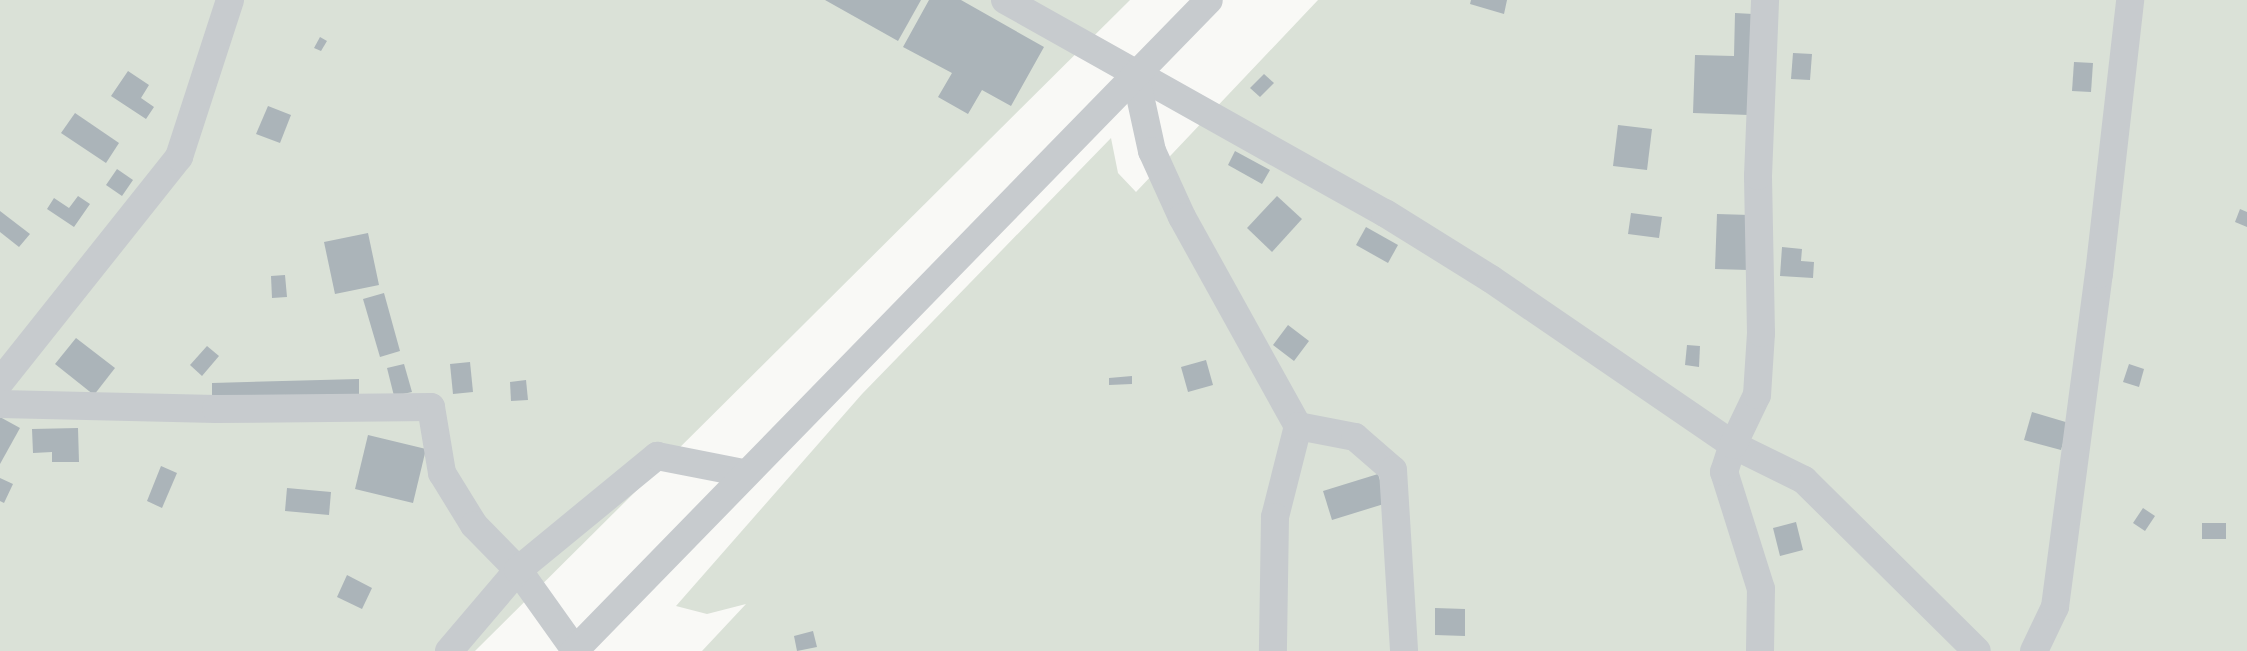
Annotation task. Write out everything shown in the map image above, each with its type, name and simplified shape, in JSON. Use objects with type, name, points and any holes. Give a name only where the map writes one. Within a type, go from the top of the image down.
[{"type":"street","points":[[0,382],[179,157],[230,0]]},
{"type":"street","points":[[1005,0],[1385,213],[1491,279],[1733,444],[1804,480],[1971,649]]},
{"type":"street","points":[[0,404],[216,409],[431,407],[442,473],[474,525],[518,570],[574,650],[744,473],[1135,73],[1209,0]]},
{"type":"street","points":[[1760,651],[1761,589],[1724,472],[1733,444],[1757,395],[1761,333],[1758,176],[1765,0]]},
{"type":"street","points":[[2034,651],[2055,607],[2099,274],[2130,0]]},
{"type":"street","points":[[1135,73],[1152,151],[1182,217],[1298,426],[1275,517],[1273,651]]},
{"type":"street","points":[[1298,426],[1355,437],[1393,470],[1404,651]]},
{"type":"street","points":[[448,651],[518,570],[657,456],[744,473]]},
{"type":"shaded area","points":[[0,0],[1130,0],[475,651],[0,651]]},
{"type":"shaded area","points":[[1318,0],[2247,0],[2247,651],[702,651],[746,604],[707,614],[676,606],[862,394],[1111,138],[1118,173],[1136,192]]},
{"type":"building","points":[[825,0],[921,0],[898,41]]},
{"type":"building","points":[[929,0],[961,0],[1044,47],[1011,106],[982,90],[968,114],[938,97],[952,73],[903,47]]},
{"type":"building","points":[[1471,0],[1507,0],[1504,14],[1470,4]]},
{"type":"building","points":[[1735,13],[1753,14],[1749,115],[1693,113],[1695,55],[1734,56]]},
{"type":"building","points":[[320,37],[327,41],[321,51],[314,48]]},
{"type":"building","points":[[1793,53],[1812,54],[1810,80],[1791,79]]},
{"type":"building","points":[[2074,62],[2093,63],[2091,92],[2072,91]]},
{"type":"building","points":[[128,71],[149,85],[141,98],[154,107],[146,119],[111,96]]},
{"type":"building","points":[[1264,74],[1274,83],[1260,97],[1250,88]]},
{"type":"building","points":[[268,106],[291,115],[280,143],[256,134]]},
{"type":"building","points":[[75,113],[119,143],[106,163],[61,133]]},
{"type":"building","points":[[1618,125],[1652,129],[1647,170],[1613,166]]},
{"type":"building","points":[[1235,151],[1270,170],[1262,184],[1228,165]]},
{"type":"building","points":[[117,169],[133,180],[122,196],[106,185]]},
{"type":"building","points":[[78,196],[90,204],[74,227],[47,209],[54,198],[69,208]]},
{"type":"building","points":[[1277,196],[1302,219],[1272,252],[1247,228]]},
{"type":"building","points":[[2240,209],[2247,212],[2247,227],[2235,222]]},
{"type":"building","points":[[0,211],[30,234],[19,247],[0,232]]},
{"type":"building","points":[[1631,213],[1662,217],[1659,238],[1628,234]]},
{"type":"building","points":[[1717,214],[1750,215],[1748,270],[1715,269]]},
{"type":"building","points":[[1366,227],[1398,245],[1388,263],[1356,245]]},
{"type":"building","points":[[368,233],[379,285],[335,294],[324,242]]},
{"type":"building","points":[[1782,247],[1802,249],[1801,261],[1814,262],[1813,278],[1780,276]]},
{"type":"building","points":[[285,275],[287,297],[272,298],[271,276]]},
{"type":"building","points":[[384,293],[400,351],[380,357],[363,299]]},
{"type":"building","points":[[1288,325],[1309,341],[1294,361],[1273,345]]},
{"type":"building","points":[[76,338],[115,368],[94,395],[55,364]]},
{"type":"building","points":[[1687,345],[1700,346],[1699,367],[1685,365]]},
{"type":"building","points":[[207,346],[219,356],[202,376],[190,365]]},
{"type":"building","points":[[1206,360],[1213,385],[1188,392],[1181,367]]},
{"type":"building","points":[[470,362],[473,392],[453,394],[450,364]]},
{"type":"building","points":[[404,364],[412,392],[394,396],[387,368]]},
{"type":"building","points":[[2129,364],[2144,369],[2139,387],[2123,382]]},
{"type":"building","points":[[1132,376],[1132,384],[1109,385],[1109,378]]},
{"type":"building","points":[[359,379],[359,400],[212,403],[212,383]]},
{"type":"building","points":[[526,380],[528,400],[511,401],[510,382]]},
{"type":"building","points":[[2032,412],[2069,423],[2061,450],[2024,440]]},
{"type":"building","points":[[0,417],[20,428],[0,464]]},
{"type":"building","points":[[78,428],[79,462],[52,462],[52,452],[33,453],[32,429]]},
{"type":"building","points":[[368,435],[426,449],[413,503],[355,489]]},
{"type":"building","points":[[161,466],[177,473],[162,508],[147,501]]},
{"type":"building","points":[[1378,474],[1387,503],[1332,520],[1323,491]]},
{"type":"building","points":[[0,478],[13,484],[4,503],[0,501]]},
{"type":"building","points":[[287,488],[331,492],[329,515],[285,511]]},
{"type":"building","points":[[2143,508],[2155,516],[2145,531],[2133,523]]},
{"type":"building","points":[[1796,522],[1803,550],[1780,556],[1773,528]]},
{"type":"building","points":[[2202,523],[2226,523],[2226,539],[2202,539]]},
{"type":"building","points":[[347,575],[372,588],[362,609],[337,597]]},
{"type":"building","points":[[1435,608],[1465,609],[1465,636],[1435,635]]},
{"type":"building","points":[[813,631],[817,647],[797,651],[794,636]]}]
